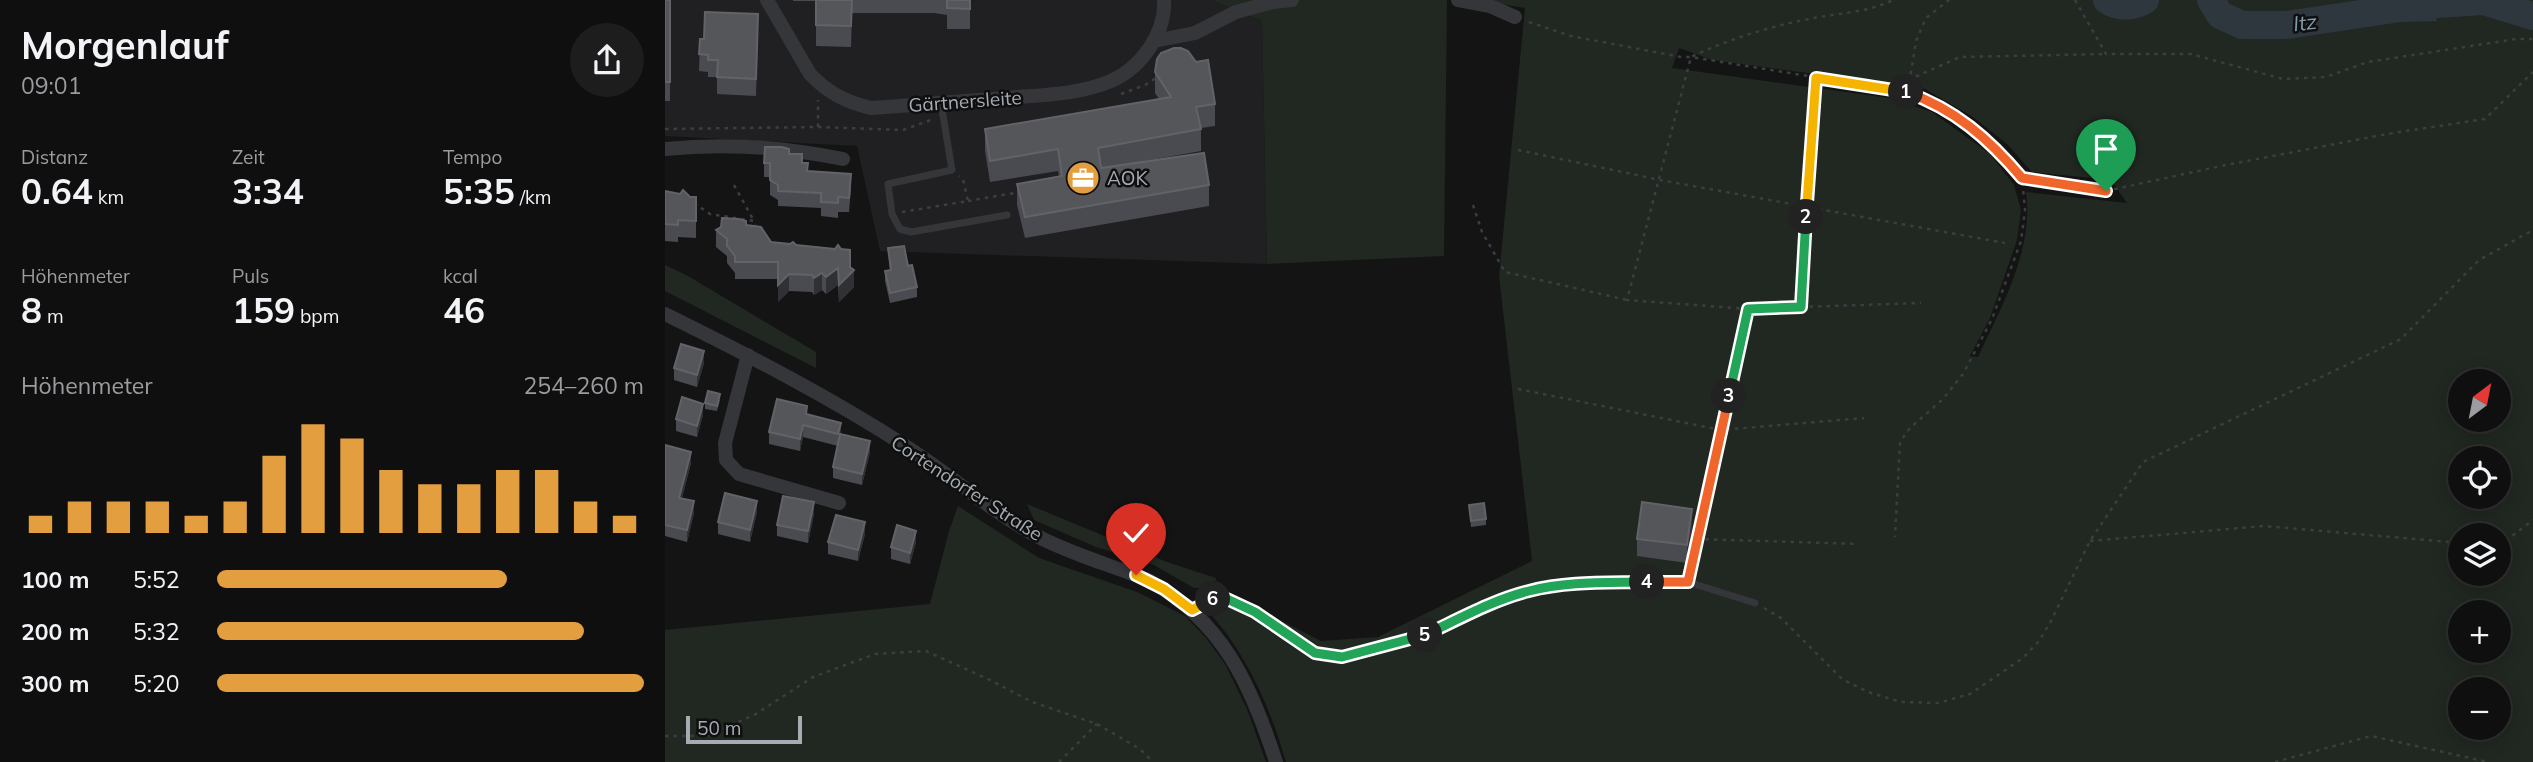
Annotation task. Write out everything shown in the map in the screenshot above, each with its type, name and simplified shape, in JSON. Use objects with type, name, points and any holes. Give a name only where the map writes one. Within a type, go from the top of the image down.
[{"type":"street","name":"Gärtnersleite","points":[[767,0],[810,74],[850,103],[871,108],[1066,93],[1100,85],[1126,72],[1148,50],[1163,18],[1164,0]]},
{"type":"street","points":[[1154,41],[1195,33],[1236,12],[1292,0]]},
{"type":"street","points":[[1458,0],[1490,3],[1515,17]]},
{"type":"street","points":[[665,149],[803,150],[843,159]]},
{"type":"street","name":"Cortendorfer Straße","points":[[665,314],[748,355],[833,402],[909,448],[977,498],[1034,534],[1148,580],[1192,610],[1233,659],[1259,714],[1276,762]]},
{"type":"street","points":[[748,355],[725,443],[726,460],[739,474],[839,503]]},
{"type":"lane","points":[[941,103],[952,170],[888,184],[892,214],[900,229],[911,232],[1007,215]]},
{"type":"lane","points":[[1192,610],[1216,598],[1227,599],[1255,612],[1315,653],[1342,657],[1418,638],[1469,614],[1532,590],[1594,583],[1688,582],[1755,603]]},
{"type":"path","points":[[1691,57],[1729,39],[1808,19],[1878,8],[1893,0]]},
{"type":"path","points":[[1907,92],[1916,41],[1926,18],[1949,0]]},
{"type":"path","points":[[2075,0],[2106,54]]},
{"type":"path","points":[[1515,17],[1571,36],[1681,57],[1907,92],[1935,103],[1977,131],[2022,178],[2025,210],[2021,241],[1992,319],[1963,374],[1943,399],[1910,428],[1900,442],[1895,537]]},
{"type":"path","points":[[1908,80],[1960,57],[2106,54],[2191,54],[2283,79],[2326,77],[2368,62],[2516,39],[2533,39]]},
{"type":"path","points":[[1627,300],[1691,57]]},
{"type":"path","points":[[2022,178],[2106,191],[2387,134],[2485,119],[2533,72]]},
{"type":"path","points":[[1801,307],[1816,78]]},
{"type":"path","points":[[818,127],[819,83]]},
{"type":"path","points":[[1518,150],[1660,180],[2005,243]]},
{"type":"path","points":[[952,170],[963,179],[968,201]]},
{"type":"path","points":[[734,185],[758,235]]},
{"type":"path","points":[[892,214],[1031,191]]},
{"type":"path","points":[[695,203],[710,214],[754,222]]},
{"type":"path","points":[[1473,205],[1482,232],[1505,272],[1627,300],[1748,309],[1921,303]]},
{"type":"path","points":[[1755,603],[1781,618],[1842,678],[1868,692],[1901,702],[1938,703],[1970,694],[2023,657],[2039,641],[2090,541],[2143,462],[2400,339],[2479,260],[2533,230]]},
{"type":"path","points":[[1688,582],[1748,309]]},
{"type":"path","points":[[1518,389],[1721,430],[1864,418]]},
{"type":"path","points":[[2511,537],[2533,520]]},
{"type":"path","points":[[2090,541],[2264,526],[2448,542]]},
{"type":"path","points":[[1697,539],[1859,544]]},
{"type":"path","points":[[665,736],[707,736],[756,714],[813,677],[875,654],[926,651],[1032,702],[1097,724],[1140,749],[1153,762]]},
{"type":"path","points":[[1059,762],[1097,724]]},
{"type":"path","points":[[2275,762],[2371,736],[2488,762]]},
{"type":"shaded area","points":[[665,0],[1211,0],[1262,21],[1267,264],[880,251],[857,146],[665,136]]},
{"type":"shaded area","points":[[1211,0],[1447,0],[1444,256],[1267,264],[1262,21]]},
{"type":"shaded area","points":[[1475,0],[2533,0],[2533,762],[1286,762],[1273,721],[1256,682],[1234,645],[1208,611],[1231,595],[1321,641],[1378,637],[1532,561],[1499,276],[1525,8]],"holes":[[[1679,48],[1712,60],[1925,89],[1973,117],[2007,144],[2032,172],[2111,180],[2127,203],[2026,192],[2025,235],[2014,277],[1978,357],[1970,356],[1990,318],[2017,240],[2021,210],[2014,185],[1990,154],[1932,112],[1889,98],[1672,68]]]},
{"type":"shaded area","points":[[2395,0],[2429,0],[2437,21],[2398,22]]},
{"type":"shaded area","points":[[665,265],[816,352],[816,368],[665,291]]},
{"type":"shaded area","points":[[1027,504],[1167,562],[1216,578],[1215,587],[1194,588],[1154,565],[1096,547],[1034,520]]},
{"type":"shaded area","points":[[958,506],[1039,558],[1137,592],[1185,616],[1225,664],[1247,709],[1266,762],[665,762],[665,630],[930,604]]},
{"type":"building","points":[[665,0],[670,0],[670,82],[665,82]]},
{"type":"building","points":[[816,0],[852,0],[851,26],[816,25]]},
{"type":"building","points":[[947,0],[970,0],[970,9],[947,8]]},
{"type":"building","points":[[705,12],[758,14],[756,79],[717,77],[718,60],[708,60],[708,55],[699,54],[700,39],[704,39]]},
{"type":"building","points":[[1174,48],[1188,51],[1196,62],[1208,60],[1215,104],[1196,107],[1201,129],[1098,148],[1101,168],[1204,153],[1209,185],[1025,217],[1017,184],[1062,176],[1058,149],[990,161],[985,129],[1171,97],[1155,72],[1161,53]]},
{"type":"building","points":[[765,147],[782,147],[789,149],[789,154],[802,154],[802,163],[808,163],[807,171],[851,174],[849,198],[838,197],[838,203],[821,202],[821,193],[778,191],[778,185],[770,180],[770,163],[764,163]]},
{"type":"building","points":[[683,190],[690,197],[696,197],[696,221],[678,220],[678,225],[665,224],[665,191],[680,194]]},
{"type":"building","points":[[722,218],[739,219],[746,221],[746,225],[761,227],[771,242],[793,242],[796,245],[835,249],[838,245],[841,249],[850,250],[850,267],[854,270],[839,285],[838,268],[826,277],[822,273],[814,278],[812,275],[789,274],[778,285],[778,262],[735,262],[735,256],[727,246],[727,239],[716,230],[721,227]]},
{"type":"building","points":[[904,246],[908,266],[912,265],[917,287],[890,293],[885,271],[891,270],[888,248]]},
{"type":"building","points":[[681,344],[704,351],[697,375],[674,368]]},
{"type":"building","points":[[708,391],[720,394],[717,406],[705,403]]},
{"type":"building","points":[[682,397],[703,404],[697,426],[676,419]]},
{"type":"building","points":[[777,399],[807,406],[806,414],[841,423],[838,434],[803,425],[800,439],[769,432]]},
{"type":"building","points":[[840,434],[870,441],[862,474],[833,467]]},
{"type":"building","points":[[665,445],[691,452],[679,498],[694,501],[687,530],[665,525]]},
{"type":"building","points":[[725,493],[757,501],[750,530],[718,522]]},
{"type":"building","points":[[783,496],[814,502],[808,531],[777,525]]},
{"type":"building","points":[[1642,502],[1692,509],[1687,545],[1637,539]]},
{"type":"building","points":[[1484,503],[1486,519],[1471,521],[1469,505]]},
{"type":"building","points":[[836,515],[865,522],[858,550],[828,542]]},
{"type":"building","points":[[897,525],[916,531],[910,553],[891,547]]},
{"type":"waterway","name":"Itz","points":[[2107,0],[2126,6],[2145,0]]},
{"type":"waterway","name":"Itz","points":[[2211,0],[2220,15],[2242,25],[2287,25],[2421,5],[2484,1],[2533,16]]},
{"type":"place","name":"AOK","points":[[1083,178]]},
{"type":"route","points":[[1136,575],[1164,589],[1192,610],[1216,598],[1227,599],[1255,612],[1315,653],[1342,657],[1418,638],[1469,614],[1532,590],[1569,584],[1688,582],[1748,309],[1801,307],[1816,78],[1907,92],[1956,115],[1997,149],[2022,178],[2106,191]]}]
